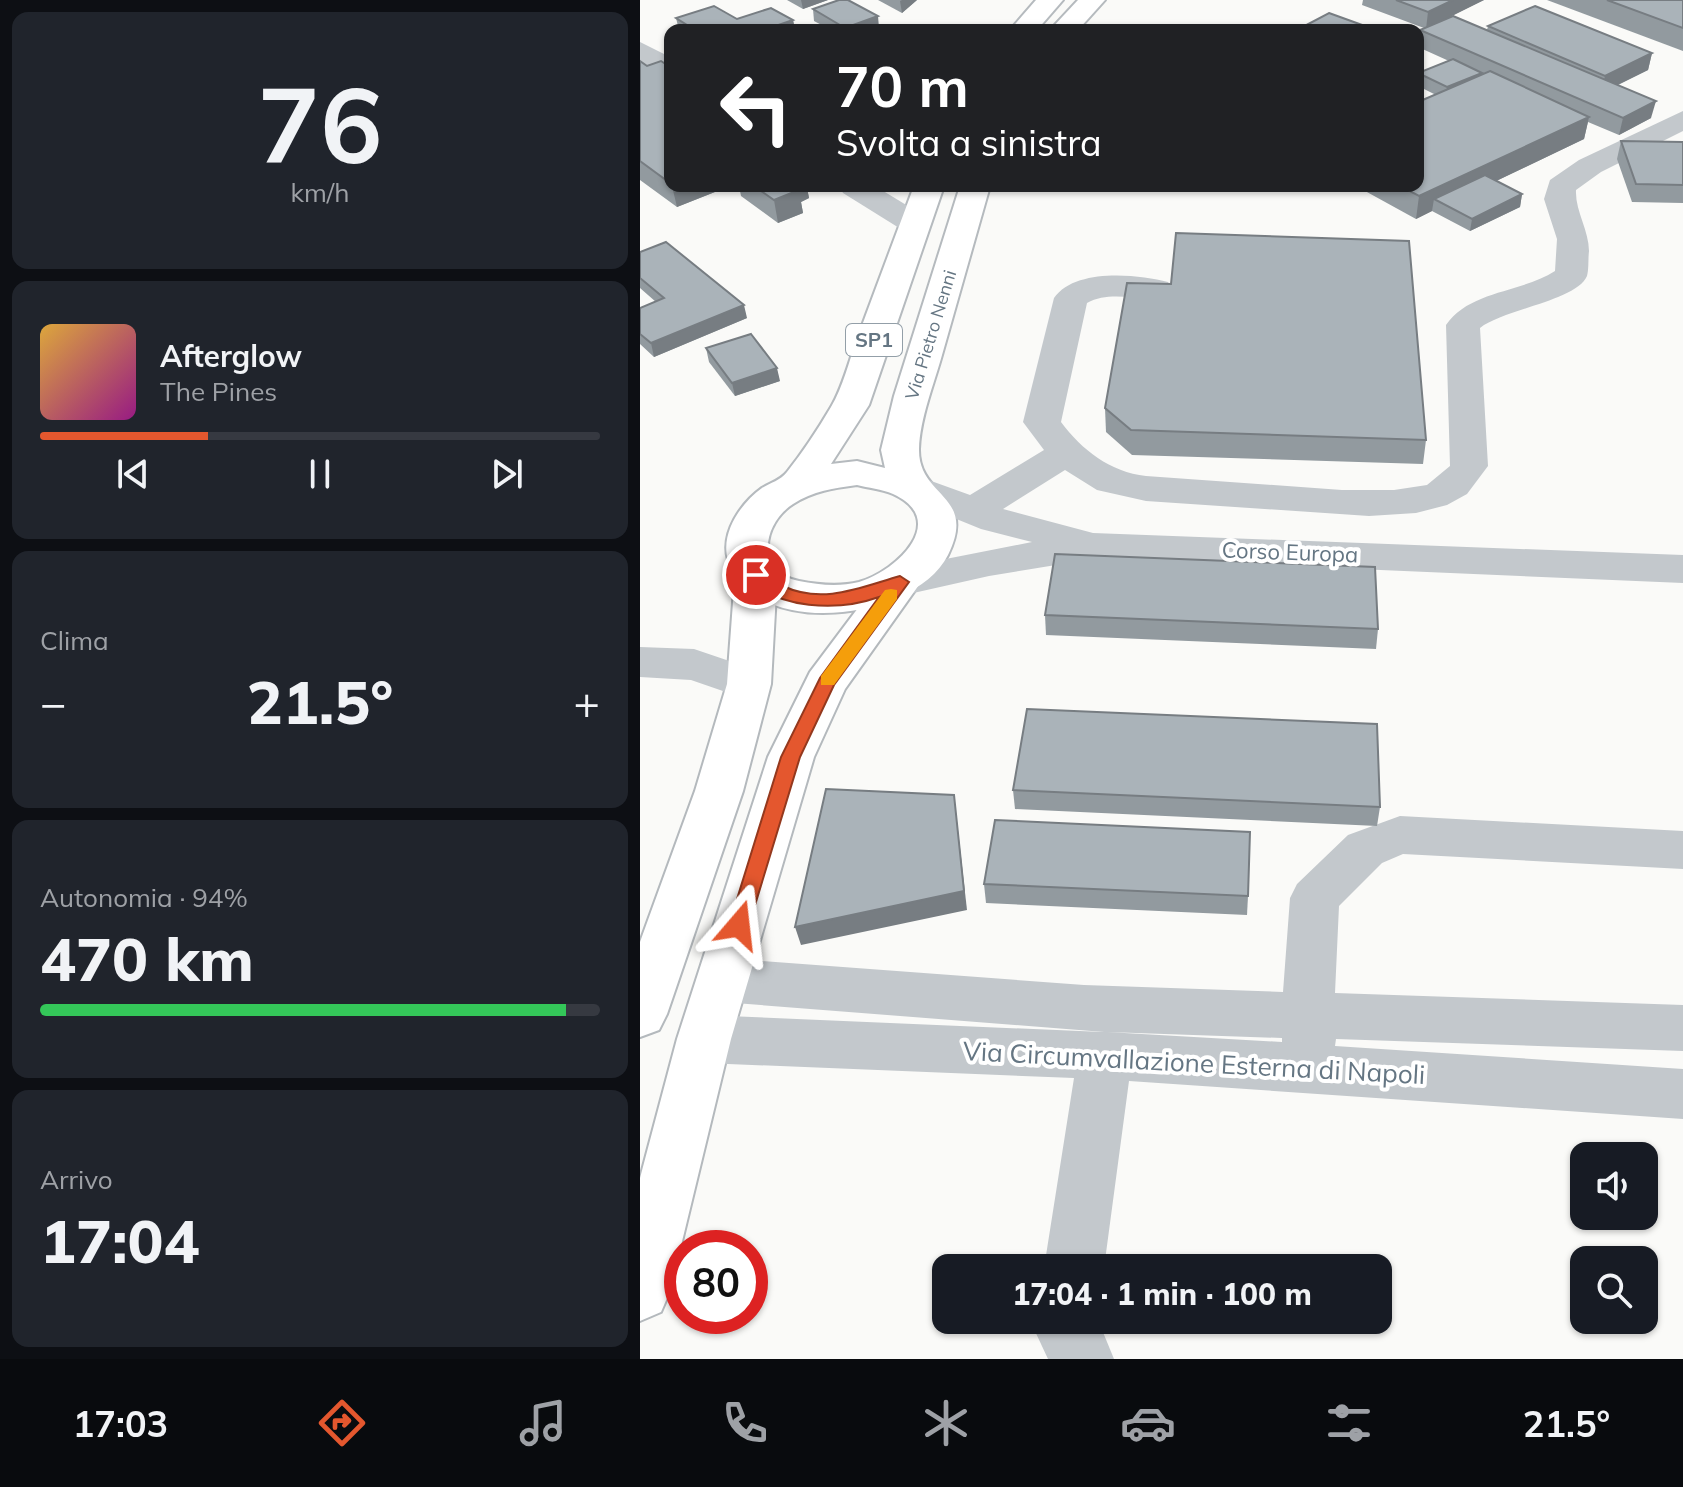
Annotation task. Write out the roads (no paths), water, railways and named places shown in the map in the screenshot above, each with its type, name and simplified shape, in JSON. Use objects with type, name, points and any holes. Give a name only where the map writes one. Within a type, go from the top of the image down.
[{"type":"main road","points":[[1028,24],[1050,0]]},
{"type":"main road","points":[[1069,24],[1092,0]]},
{"type":"main road","name":"SP1","points":[[799,484],[851,405],[927,192]]},
{"type":"main road","name":"Via Pietro Nenni","points":[[909,485],[900,450],[973,192]]},
{"type":"main road","points":[[857,473],[885,476],[909,485],[926,497],[937,513],[940,531],[934,549],[921,567],[900,582],[870,594],[837,600],[815,599],[776,590],[756,575],[745,556],[745,536],[755,515],[774,498],[799,484],[827,476],[857,473]]},
{"type":"main road","points":[[640,1014],[719,791],[749,684],[756,575]]},
{"type":"main road","points":[[640,1291],[704,1039],[791,757],[826,683],[900,582]]},
{"type":"street","points":[[640,50],[664,65]]},
{"type":"street","points":[[1156,289],[1103,285],[1071,298],[1042,422],[1052,439],[1068,452],[1112,482],[1149,487],[1368,502],[1413,501],[1440,494],[1461,482],[1469,466],[1463,325],[1492,304],[1540,294],[1571,275],[1573,239],[1560,199],[1561,187],[1590,166],[1683,120]]},
{"type":"street","points":[[864,192],[915,224]]},
{"type":"street","points":[[975,511],[998,493],[1068,452]]},
{"type":"street","points":[[909,485],[995,520],[1099,545]]},
{"type":"street","name":"Corso Europa","points":[[900,582],[989,562],[1099,545],[1683,569]]},
{"type":"street","points":[[640,662],[694,665],[749,684]]},
{"type":"street","points":[[1309,1068],[1308,1015],[1315,898],[1365,849],[1400,835],[1683,850]]},
{"type":"street","points":[[722,980],[1084,1008],[1683,1028]]},
{"type":"street","name":"Via Circumvallazione Esterna di Napoli","points":[[704,1039],[1105,1055],[1683,1094]]},
{"type":"street","points":[[1076,1254],[1105,1055]]},
{"type":"street","points":[[1068,1334],[1083,1359]]}]
